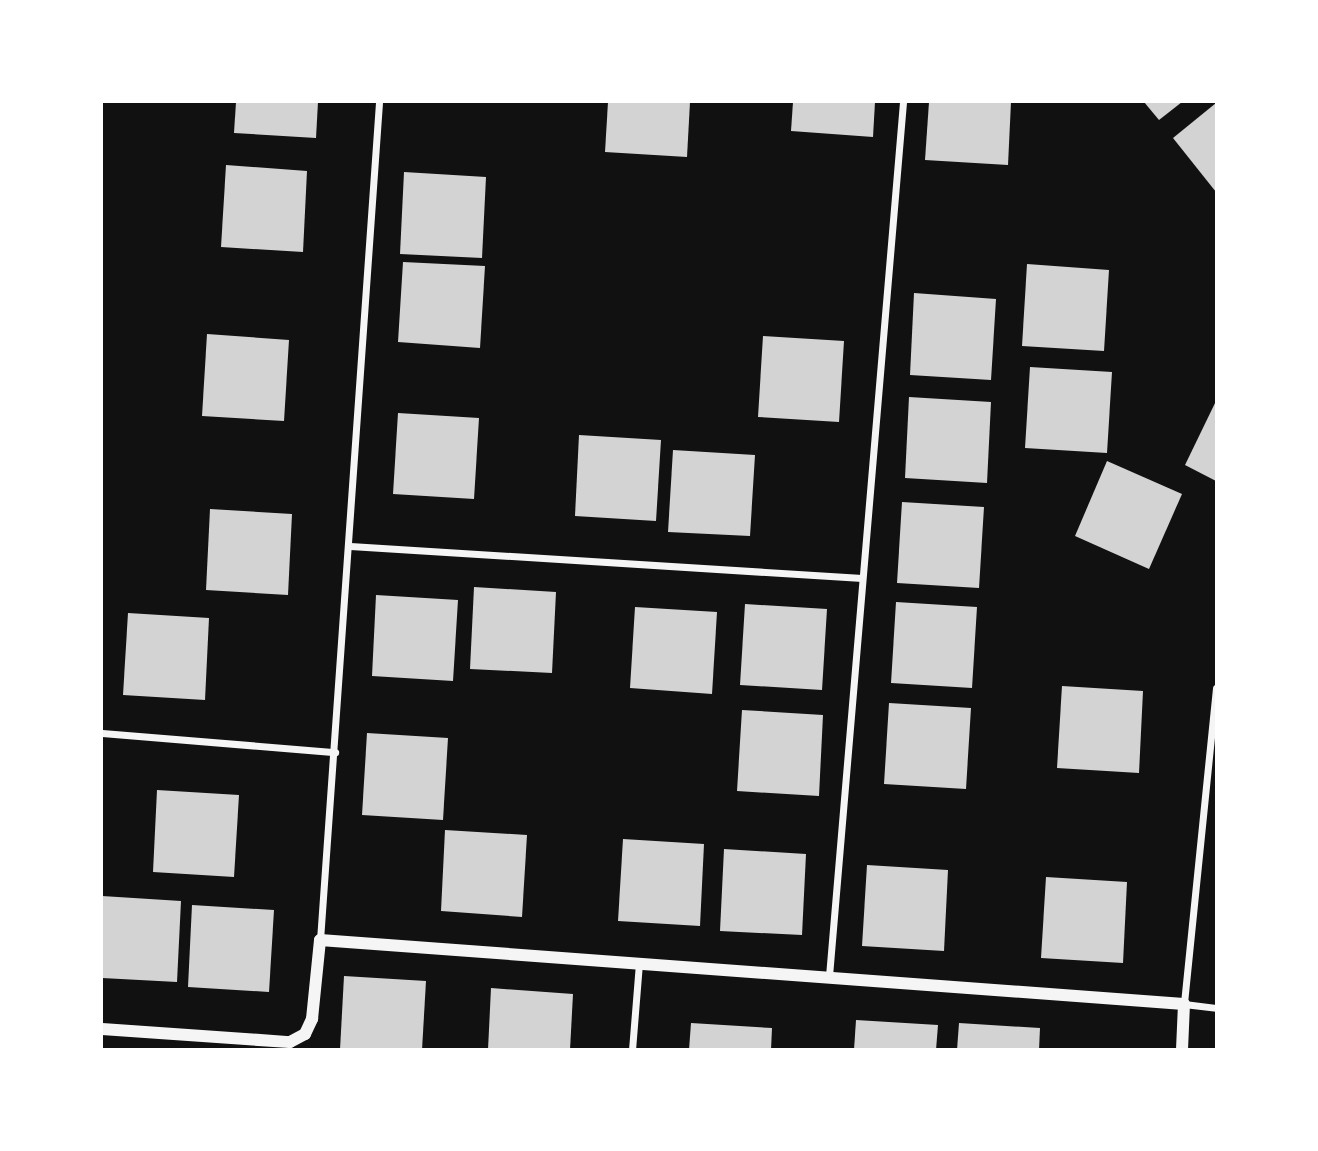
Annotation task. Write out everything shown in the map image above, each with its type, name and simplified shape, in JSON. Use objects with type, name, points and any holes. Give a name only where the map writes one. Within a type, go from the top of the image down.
[{"type":"street","points":[[102,1030],[252,1046],[290,1042],[305,1034],[312,1019],[335,752],[379,102]]},
{"type":"street","points":[[828,976],[902,102]]},
{"type":"street","points":[[350,546],[862,578]]},
{"type":"street","points":[[1182,1049],[1184,1004],[1216,688]]},
{"type":"street","points":[[102,733],[335,752]]},
{"type":"street","points":[[320,940],[639,960],[1216,1008]]},
{"type":"street","points":[[632,1049],[639,960]]},
{"type":"building","points":[[236,102],[318,102],[316,138],[234,133]]},
{"type":"building","points":[[608,102],[690,102],[687,157],[605,152]]},
{"type":"building","points":[[793,102],[875,102],[873,137],[791,131]]},
{"type":"building","points":[[929,102],[1011,102],[1008,165],[925,160]]},
{"type":"building","points":[[1144,102],[1182,102],[1159,120]]},
{"type":"building","points":[[1216,103],[1216,192],[1173,138]]},
{"type":"building","points":[[226,165],[307,171],[303,252],[221,247]]},
{"type":"building","points":[[404,172],[486,177],[482,258],[400,254]]},
{"type":"building","points":[[403,262],[485,266],[480,348],[398,342]]},
{"type":"building","points":[[1027,264],[1109,270],[1104,351],[1022,346]]},
{"type":"building","points":[[914,293],[996,299],[991,380],[910,375]]},
{"type":"building","points":[[207,334],[289,340],[284,421],[202,416]]},
{"type":"building","points":[[763,336],[844,341],[839,422],[758,417]]},
{"type":"building","points":[[1030,367],[1112,372],[1107,453],[1025,448]]},
{"type":"building","points":[[909,397],[991,402],[987,483],[905,478]]},
{"type":"building","points":[[1216,401],[1216,481],[1185,465]]},
{"type":"building","points":[[398,413],[479,418],[474,499],[393,494]]},
{"type":"building","points":[[579,435],[661,440],[656,521],[575,516]]},
{"type":"building","points":[[673,450],[755,455],[750,536],[668,532]]},
{"type":"building","points":[[1107,461],[1182,494],[1149,569],[1075,536]]},
{"type":"building","points":[[902,502],[984,507],[979,588],[897,583]]},
{"type":"building","points":[[210,509],[292,514],[288,595],[206,590]]},
{"type":"building","points":[[474,587],[556,592],[552,673],[470,669]]},
{"type":"building","points":[[376,595],[458,600],[453,681],[372,676]]},
{"type":"building","points":[[896,602],[977,607],[972,688],[891,683]]},
{"type":"building","points":[[745,604],[827,609],[822,690],[740,685]]},
{"type":"building","points":[[635,607],[717,612],[712,694],[630,688]]},
{"type":"building","points":[[128,613],[209,618],[205,700],[123,695]]},
{"type":"building","points":[[1062,686],[1143,691],[1139,773],[1057,768]]},
{"type":"building","points":[[889,703],[971,708],[966,789],[884,784]]},
{"type":"building","points":[[742,710],[823,715],[819,796],[737,791]]},
{"type":"building","points":[[367,733],[448,738],[443,820],[362,815]]},
{"type":"building","points":[[157,790],[239,795],[234,877],[153,872]]},
{"type":"building","points":[[445,830],[527,835],[522,917],[441,911]]},
{"type":"building","points":[[623,839],[704,844],[700,926],[618,921]]},
{"type":"building","points":[[724,849],[806,854],[802,935],[720,931]]},
{"type":"building","points":[[867,865],[948,870],[944,951],[862,946]]},
{"type":"building","points":[[1046,877],[1127,882],[1123,963],[1041,958]]},
{"type":"building","points":[[102,896],[181,901],[177,982],[102,978]]},
{"type":"building","points":[[192,905],[274,910],[269,992],[188,987]]},
{"type":"building","points":[[344,976],[426,981],[422,1050],[340,1050]]},
{"type":"building","points":[[491,988],[573,994],[570,1050],[488,1050]]},
{"type":"building","points":[[856,1020],[938,1025],[936,1050],[854,1050]]},
{"type":"building","points":[[691,1023],[772,1028],[771,1050],[689,1050]]},
{"type":"building","points":[[959,1023],[1040,1028],[1039,1050],[957,1050]]}]
